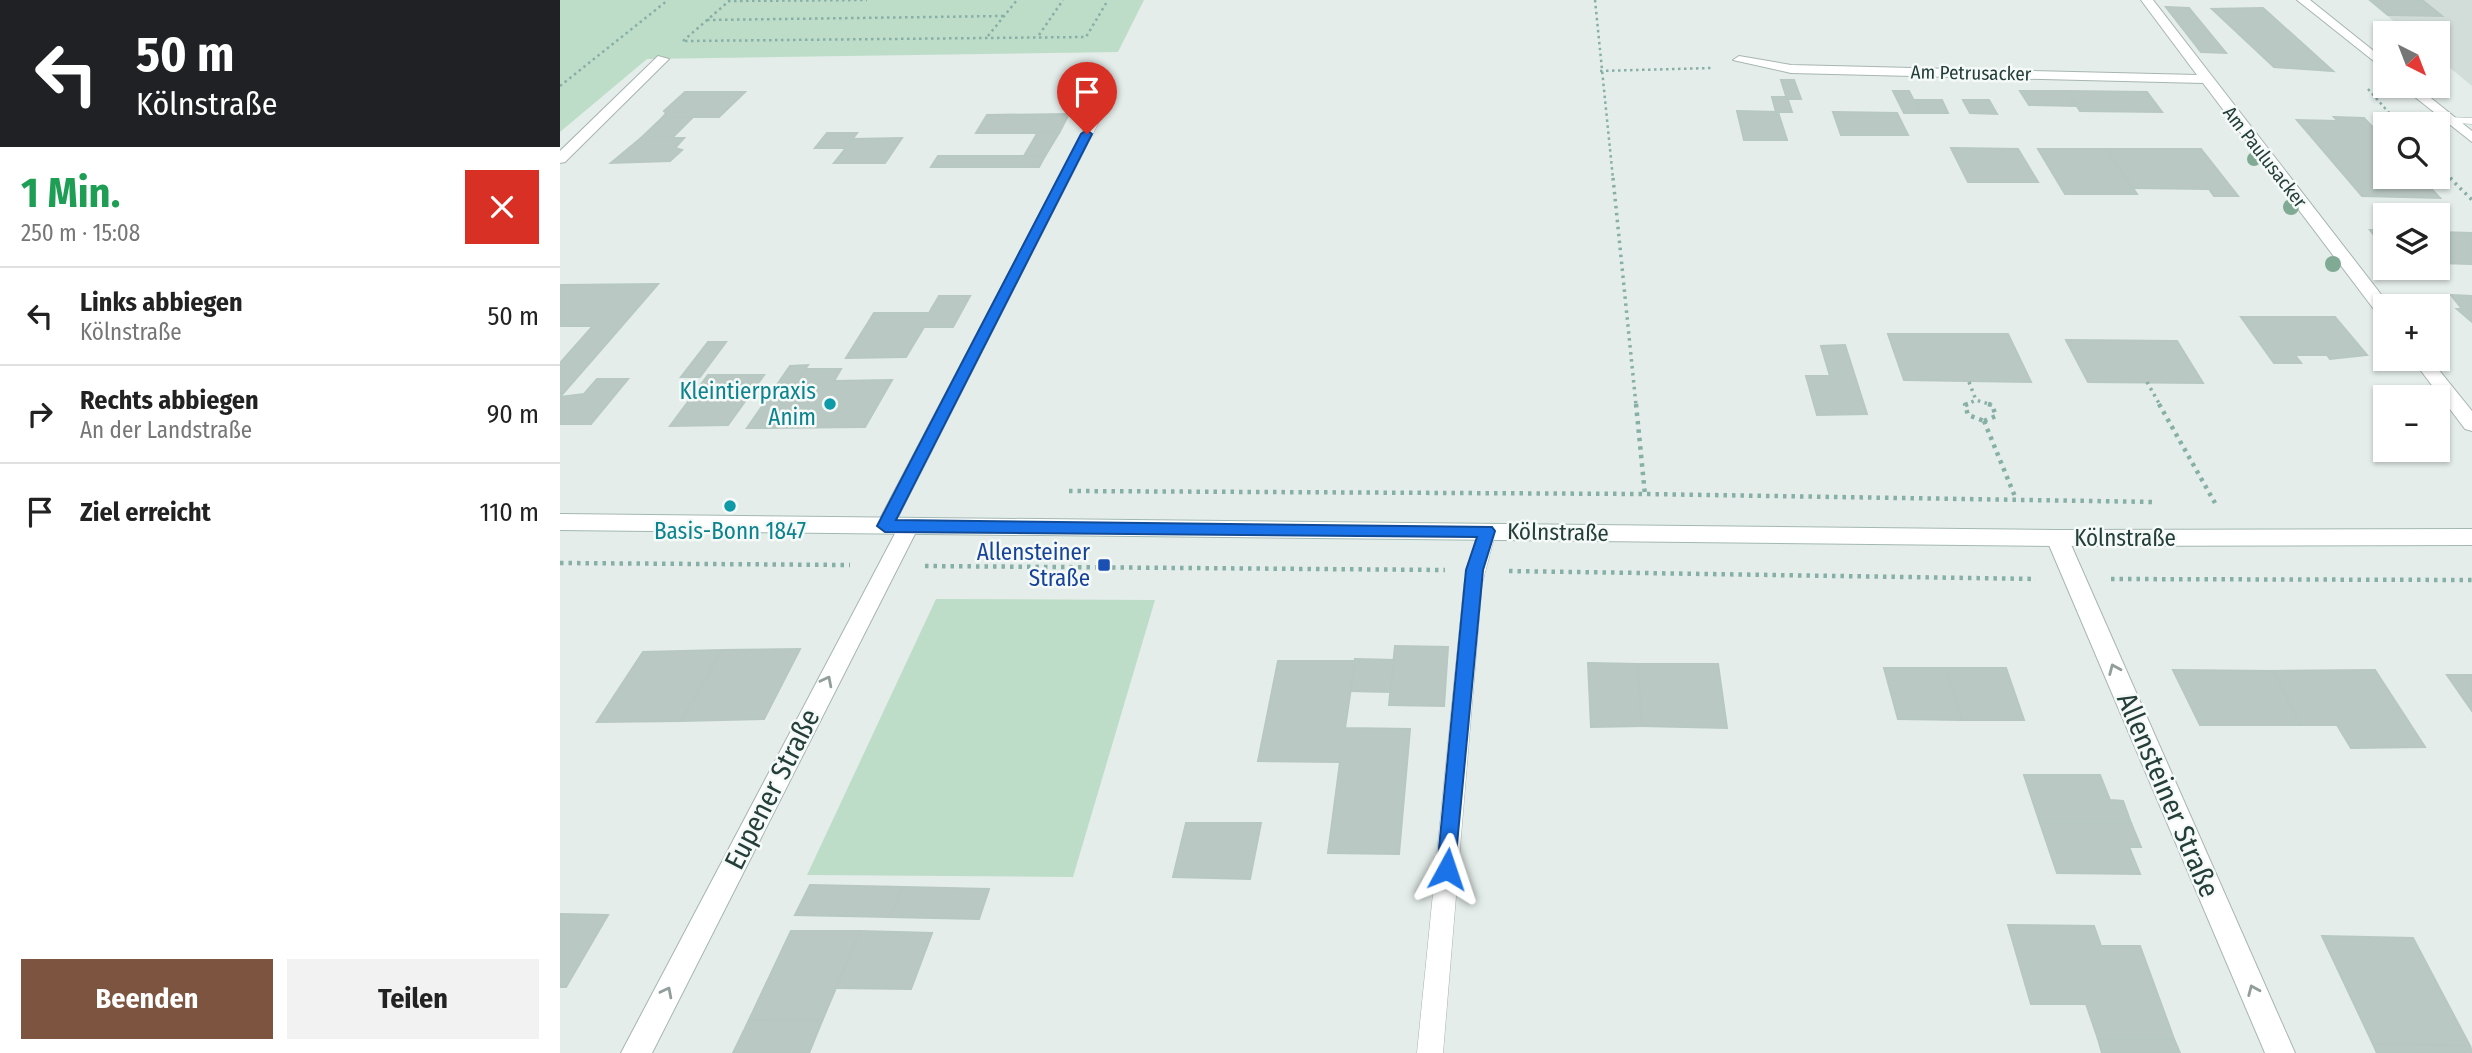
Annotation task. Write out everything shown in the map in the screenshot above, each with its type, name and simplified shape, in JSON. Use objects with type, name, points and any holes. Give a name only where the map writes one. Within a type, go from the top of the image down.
[{"type":"street","name":"Am Paulusacker","points":[[2147,0],[2204,79],[2373,297]]},
{"type":"street","points":[[2303,0],[2373,56]]},
{"type":"street","points":[[560,159],[663,59]]},
{"type":"street","name":"Am Petrusacker","points":[[1740,60],[1791,69],[2204,79]]},
{"type":"street","points":[[2422,98],[2439,112]]},
{"type":"street","points":[[2450,122],[2472,138]]},
{"type":"street","points":[[2450,122],[2472,146]]},
{"type":"street","points":[[2430,371],[2472,424]]},
{"type":"street","name":"Kölnstraße","points":[[560,522],[2057,538],[2472,537]]},
{"type":"street","name":"Eupener Straße","points":[[636,1053],[886,565],[897,526]]},
{"type":"street","name":"Allensteiner Straße","points":[[2057,538],[2280,1053]]},
{"type":"lane","points":[[897,526],[1099,110]]},
{"type":"lane","points":[[2450,120],[2472,121]]},
{"type":"lane","points":[[1430,1053],[1474,570],[1487,531]]},
{"type":"path","points":[[560,86],[668,0]]},
{"type":"path","points":[[867,0],[729,1],[683,41],[1086,37],[1108,0]]},
{"type":"path","points":[[987,36],[1017,0]]},
{"type":"path","points":[[1038,36],[1063,0]]},
{"type":"path","points":[[1595,0],[1644,494],[1652,534]]},
{"type":"path","points":[[707,20],[1004,16]]},
{"type":"path","points":[[1600,71],[1704,70],[1740,60]]},
{"type":"path","points":[[2450,177],[2472,200]]},
{"type":"path","points":[[1969,382],[1976,400]]},
{"type":"path","points":[[2147,382],[2215,503]]},
{"type":"path","points":[[1976,400],[1992,405],[1996,416],[1984,421],[1969,415],[1965,405],[1976,400]]},
{"type":"path","points":[[1984,421],[2016,499]]},
{"type":"path","points":[[1058,491],[1644,494],[2162,502]]},
{"type":"path","points":[[2202,503],[2229,503]]},
{"type":"path","points":[[560,563],[1474,570],[2074,579],[2472,580]]},
{"type":"shaded area","points":[[2368,0],[2472,0],[2472,86],[2450,68],[2450,21],[2393,21]]},
{"type":"green space","points":[[560,0],[1144,0],[1118,52],[647,59],[560,132]]},
{"type":"green space","points":[[936,599],[1155,600],[1073,877],[807,875]]},
{"type":"building","points":[[2370,0],[2422,0],[2442,16],[2388,15]]},
{"type":"building","points":[[2166,7],[2189,8],[2226,53],[2201,52]]},
{"type":"building","points":[[2263,8],[2333,71],[2274,67],[2212,9]]},
{"type":"building","points":[[1781,80],[1794,80],[1801,99],[1787,99]]},
{"type":"building","points":[[1893,91],[1909,91],[1920,113],[1904,113]]},
{"type":"building","points":[[2020,91],[2065,91],[2075,106],[2029,105]]},
{"type":"building","points":[[2067,91],[2147,92],[2162,112],[2080,111]]},
{"type":"building","points":[[685,92],[745,92],[719,117],[663,117],[666,113],[664,111]]},
{"type":"building","points":[[1772,97],[1787,97],[1792,112],[1776,112]]},
{"type":"building","points":[[1915,100],[1942,100],[1948,113],[1921,113]]},
{"type":"building","points":[[1963,100],[1989,100],[1997,114],[1970,113]]},
{"type":"building","points":[[1737,111],[1778,112],[1787,140],[1744,140]]},
{"type":"building","points":[[1833,112],[1897,113],[1908,135],[1841,135]]},
{"type":"building","points":[[1069,114],[1059,133],[976,133],[987,115]]},
{"type":"building","points":[[663,117],[693,117],[672,138],[641,138]]},
{"type":"building","points":[[2334,117],[2364,118],[2373,127],[2373,189],[2431,189],[2440,198],[2362,196],[2297,120],[2338,121]]},
{"type":"building","points":[[1038,132],[1059,133],[1045,156],[1024,156]]},
{"type":"building","points":[[827,133],[857,133],[846,148],[815,148]]},
{"type":"building","points":[[641,138],[684,138],[675,148],[682,150],[670,161],[611,163]]},
{"type":"building","points":[[902,138],[885,163],[834,163],[853,139]]},
{"type":"building","points":[[1951,148],[2018,149],[2038,182],[1968,182]]},
{"type":"building","points":[[2038,149],[2106,149],[2137,194],[2065,194]]},
{"type":"building","points":[[2106,149],[2201,149],[2238,196],[2214,196],[2209,189],[2133,188]]},
{"type":"building","points":[[938,156],[1045,156],[1039,167],[931,167]]},
{"type":"building","points":[[2450,232],[2472,233],[2472,264],[2450,263]]},
{"type":"building","points":[[658,284],[560,397],[560,363],[593,326],[560,326],[560,285]]},
{"type":"building","points":[[2451,295],[2472,296],[2472,322],[2457,309],[2462,309]]},
{"type":"building","points":[[939,296],[970,296],[953,327],[924,327],[906,357],[846,358],[874,313],[929,313]]},
{"type":"building","points":[[2241,317],[2335,317],[2367,355],[2330,359],[2327,355],[2295,355],[2301,363],[2274,363]]},
{"type":"building","points":[[1888,334],[2008,334],[2031,382],[1904,380]]},
{"type":"building","points":[[2066,340],[2177,341],[2203,383],[2088,382]]},
{"type":"building","points":[[708,342],[726,342],[700,377],[681,377]]},
{"type":"building","points":[[1845,345],[1867,414],[1817,415],[1806,376],[1830,376],[1821,346]]},
{"type":"building","points":[[808,365],[766,428],[747,428],[790,366]]},
{"type":"building","name":"Kleintierpraxis Anim","points":[[805,369],[841,369],[834,381],[892,380],[865,427],[766,428]]},
{"type":"building","points":[[708,375],[764,375],[728,425],[670,426]]},
{"type":"building","points":[[597,379],[628,379],[591,424],[560,424],[560,397],[584,394]]},
{"type":"building","points":[[1395,646],[1448,647],[1444,706],[1389,705]]},
{"type":"building","points":[[800,649],[764,719],[681,721],[722,650]]},
{"type":"building","points":[[722,650],[681,721],[597,722],[643,652]]},
{"type":"building","points":[[1355,659],[1394,660],[1390,692],[1350,691]]},
{"type":"building","points":[[1278,661],[1355,661],[1345,728],[1410,729],[1399,854],[1328,853],[1340,762],[1258,761]]},
{"type":"building","points":[[1588,663],[1638,664],[1642,726],[1591,727]]},
{"type":"building","points":[[1638,664],[1718,664],[1727,728],[1642,726]]},
{"type":"building","points":[[1884,668],[1945,668],[1962,720],[1898,719]]},
{"type":"building","points":[[1945,668],[2006,668],[2024,720],[1962,720]]},
{"type":"building","points":[[2173,670],[2273,671],[2301,725],[2200,725]]},
{"type":"building","points":[[2375,670],[2425,747],[2351,748],[2337,725],[2301,725],[2273,671]]},
{"type":"building","points":[[2447,675],[2472,675],[2472,711]]},
{"type":"building","points":[[2024,775],[2100,775],[2110,800],[2123,801],[2131,823],[2040,823]]},
{"type":"building","points":[[1186,823],[1261,823],[1250,879],[1173,877]]},
{"type":"building","points":[[2040,823],[2131,823],[2141,847],[2129,847],[2140,874],[2057,873]]},
{"type":"building","points":[[810,885],[903,887],[890,917],[795,915]]},
{"type":"building","points":[[903,887],[989,889],[979,919],[890,917]]},
{"type":"building","points":[[560,914],[608,915],[566,987],[560,987]]},
{"type":"building","points":[[2008,925],[2094,926],[2101,946],[2140,946],[2174,1039],[2098,1039],[2086,1004],[2031,1004]]},
{"type":"building","points":[[791,931],[860,931],[822,1021],[749,1020]]},
{"type":"building","points":[[860,931],[932,933],[911,989],[836,988]]},
{"type":"building","points":[[2322,936],[2413,938],[2470,1046],[2373,1044]]},
{"type":"building","points":[[749,1020],[822,1021],[809,1053],[733,1053]]},
{"type":"building","points":[[2098,1039],[2174,1039],[2180,1053],[2102,1053]]},
{"type":"building","points":[[2373,1044],[2470,1046],[2472,1053],[2377,1053]]},
{"type":"place","name":"Kleintierpraxis Anim","points":[[830,404]]},
{"type":"place","name":"Basis-Bonn 1847","points":[[730,506]]},
{"type":"place","name":"Allensteiner Straße","points":[[1104,565]]},
{"type":"route","points":[[1087,134],[885,526],[1487,531],[1474,570],[1447,869]]}]
